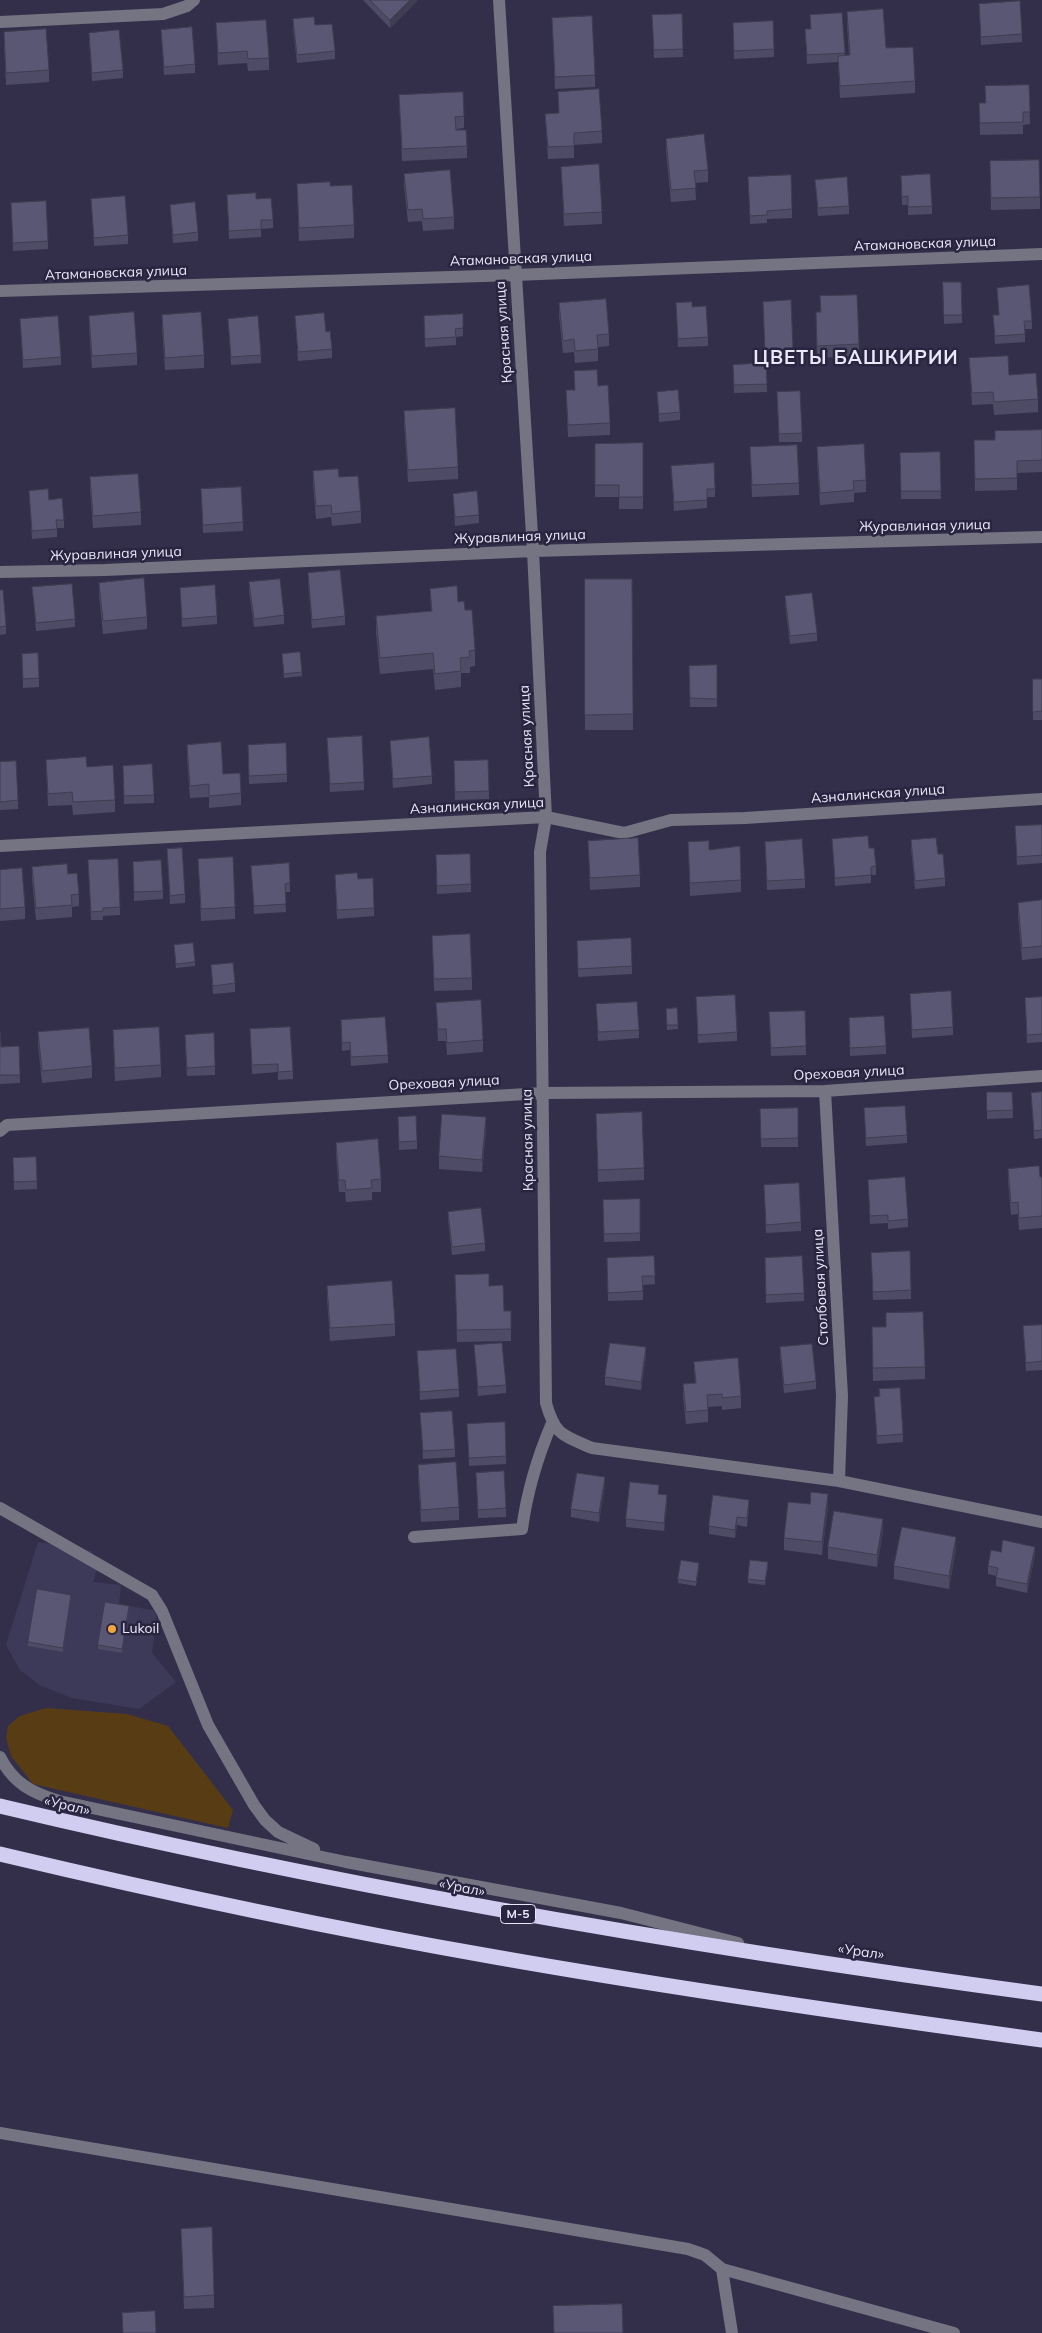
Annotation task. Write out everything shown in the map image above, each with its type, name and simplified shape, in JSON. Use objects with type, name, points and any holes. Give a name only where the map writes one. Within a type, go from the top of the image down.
[{"type":"highway","name":"«Урал»","points":[[0,1806],[275,1868],[500,1912],[800,1960],[1042,1994]]},
{"type":"highway","points":[[0,1854],[270,1915],[494,1957],[786,2004],[1039,2040]]},
{"type":"street","points":[[0,22],[164,14],[187,6],[194,0]]},
{"type":"street","name":"Красная улица","points":[[499,0],[533,551],[546,816],[540,852],[546,1403],[552,1423]]},
{"type":"street","name":"Атамановская улица","points":[[0,291],[515,275],[1042,254]]},
{"type":"street","name":"Журавлиная улица","points":[[0,572],[105,570],[533,551],[1042,538]]},
{"type":"street","name":"Азналинская улица","points":[[0,846],[546,816],[624,833],[671,820],[746,818],[1042,798]]},
{"type":"street","name":"Ореховая улица","points":[[0,1131],[7,1124],[543,1093],[825,1091],[1042,1076]]},
{"type":"street","name":"Столбовая улица","points":[[825,1091],[842,1396],[839,1481]]},
{"type":"street","points":[[414,1537],[522,1529],[525,1503],[534,1470],[552,1423],[566,1436],[592,1448],[839,1481],[1042,1522]]},
{"type":"street","points":[[0,1508],[152,1596],[162,1611],[208,1725],[265,1820],[278,1832],[300,1844],[346,1862]]},
{"type":"street","points":[[0,1757],[12,1776],[24,1788],[38,1795],[123,1816],[346,1862],[621,1913],[800,1960]]},
{"type":"street","points":[[0,2133],[688,2249],[705,2255],[722,2269],[954,2333]]},
{"type":"street","points":[[722,2269],[732,2333]]},
{"type":"shaded area","points":[[38,1542],[91,1551],[99,1563],[93,1582],[121,1585],[119,1604],[157,1611],[152,1653],[176,1682],[139,1709],[72,1698],[41,1686],[20,1670],[6,1645]]},
{"type":"shaded area","points":[[46,1708],[127,1714],[168,1726],[233,1810],[228,1828],[33,1784],[11,1756],[6,1738],[8,1726],[20,1716]]},
{"type":"building","points":[[370,0],[410,0],[390,20]]},
{"type":"building","points":[[1020,1],[1022,34],[981,37],[979,4]]},
{"type":"building","points":[[883,9],[886,48],[913,47],[915,81],[840,86],[838,56],[850,55],[847,12]]},
{"type":"building","points":[[842,13],[845,53],[807,55],[805,29],[811,29],[810,15]]},
{"type":"building","points":[[682,14],[683,49],[654,50],[652,15]]},
{"type":"building","points":[[592,16],[595,75],[555,77],[552,18]]},
{"type":"building","points":[[314,17],[315,25],[332,24],[335,51],[297,55],[293,19]]},
{"type":"building","points":[[266,20],[269,58],[248,59],[247,51],[218,53],[216,23]]},
{"type":"building","points":[[773,21],[774,49],[734,51],[733,23]]},
{"type":"building","points":[[192,27],[195,64],[164,67],[161,30]]},
{"type":"building","points":[[46,29],[49,70],[6,73],[4,32]]},
{"type":"building","points":[[119,30],[123,70],[92,73],[89,33]]},
{"type":"building","points":[[1029,85],[1030,112],[1023,112],[1023,122],[980,123],[979,103],[986,103],[985,86]]},
{"type":"building","points":[[599,89],[602,131],[574,133],[574,146],[548,147],[545,114],[559,113],[558,92]]},
{"type":"building","points":[[463,92],[464,116],[455,117],[456,130],[466,130],[467,146],[402,149],[399,95]]},
{"type":"building","points":[[704,134],[708,170],[694,171],[696,188],[671,190],[666,139]]},
{"type":"building","points":[[1039,160],[1040,197],[991,198],[990,161]]},
{"type":"building","points":[[599,164],[602,212],[564,214],[561,167]]},
{"type":"building","points":[[450,170],[454,217],[423,219],[422,209],[408,210],[404,174]]},
{"type":"building","points":[[930,174],[932,206],[908,207],[908,196],[902,197],[901,176]]},
{"type":"building","points":[[791,175],[792,209],[767,211],[767,215],[750,216],[748,177]]},
{"type":"building","points":[[847,177],[849,206],[818,208],[815,180]]},
{"type":"building","points":[[330,182],[330,186],[352,185],[354,225],[299,228],[297,184]]},
{"type":"building","points":[[256,193],[256,199],[271,198],[273,220],[261,220],[261,229],[229,231],[227,195]]},
{"type":"building","points":[[125,196],[128,235],[94,238],[91,199]]},
{"type":"building","points":[[46,201],[48,241],[13,243],[11,203]]},
{"type":"building","points":[[195,202],[198,232],[173,235],[170,205]]},
{"type":"building","points":[[943,282],[961,282],[962,315],[944,315]]},
{"type":"building","points":[[1029,285],[1032,321],[1024,321],[1025,334],[995,336],[993,315],[999,315],[997,288]]},
{"type":"building","points":[[857,295],[859,344],[817,346],[816,312],[821,312],[820,296]]},
{"type":"building","points":[[606,299],[609,334],[597,335],[598,349],[575,351],[574,339],[563,341],[559,303]]},
{"type":"building","points":[[791,300],[793,349],[765,351],[763,302]]},
{"type":"building","points":[[692,302],[692,307],[706,306],[708,337],[678,339],[676,303]]},
{"type":"building","points":[[134,312],[137,353],[92,356],[89,316]]},
{"type":"building","points":[[201,312],[204,355],[165,358],[162,315]]},
{"type":"building","points":[[324,313],[326,332],[330,331],[332,349],[298,352],[295,316]]},
{"type":"building","points":[[463,314],[463,328],[455,329],[456,337],[425,339],[424,316]]},
{"type":"building","points":[[58,316],[61,357],[23,360],[20,319]]},
{"type":"building","points":[[258,316],[261,355],[231,357],[228,319]]},
{"type":"building","points":[[1008,356],[1009,375],[1036,373],[1038,399],[994,402],[993,392],[972,393],[969,358]]},
{"type":"building","points":[[766,363],[767,384],[734,385],[733,365]]},
{"type":"building","points":[[597,370],[598,386],[608,385],[610,423],[568,425],[566,390],[575,390],[574,371]]},
{"type":"building","points":[[678,390],[680,412],[659,414],[657,392]]},
{"type":"building","points":[[800,391],[802,433],[779,434],[777,392]]},
{"type":"building","points":[[455,408],[458,467],[408,470],[404,411]]},
{"type":"building","points":[[1042,430],[1042,460],[1017,461],[1017,478],[975,479],[974,440],[995,440],[995,431]]},
{"type":"building","points":[[643,443],[643,497],[619,497],[619,485],[595,485],[595,444]]},
{"type":"building","points":[[864,444],[866,480],[853,481],[854,490],[820,493],[817,447]]},
{"type":"building","points":[[797,445],[799,483],[752,485],[750,447]]},
{"type":"building","points":[[940,452],[941,491],[901,491],[900,453]]},
{"type":"building","points":[[714,463],[715,489],[707,489],[707,500],[674,502],[671,466]]},
{"type":"building","points":[[338,469],[339,477],[358,476],[361,511],[332,514],[331,505],[316,506],[313,471]]},
{"type":"building","points":[[138,474],[141,512],[93,516],[90,477]]},
{"type":"building","points":[[241,487],[243,522],[203,525],[201,489]]},
{"type":"building","points":[[48,489],[49,500],[62,498],[64,520],[56,520],[57,529],[32,531],[29,491]]},
{"type":"building","points":[[477,491],[479,515],[455,517],[453,494]]},
{"type":"building","points":[[340,570],[345,616],[312,620],[308,573]]},
{"type":"building","points":[[144,578],[147,617],[103,621],[99,583]]},
{"type":"building","points":[[280,579],[284,615],[254,619],[249,582]]},
{"type":"building","points":[[585,579],[632,579],[633,714],[585,715]]},
{"type":"building","points":[[72,584],[75,619],[36,623],[32,587]]},
{"type":"building","points":[[215,585],[217,616],[182,619],[180,588]]},
{"type":"building","points":[[457,586],[458,602],[464,601],[465,610],[472,610],[475,650],[469,651],[470,657],[460,658],[461,671],[435,674],[433,653],[380,658],[376,616],[432,611],[430,589]]},
{"type":"building","points":[[0,590],[3,590],[6,626],[0,627]]},
{"type":"building","points":[[812,593],[817,633],[790,636],[785,596]]},
{"type":"building","points":[[300,652],[302,672],[284,674],[282,654]]},
{"type":"building","points":[[38,653],[39,678],[23,679],[22,654]]},
{"type":"building","points":[[717,665],[717,699],[690,698],[689,666]]},
{"type":"building","points":[[1033,679],[1042,679],[1042,711],[1033,712]]},
{"type":"building","points":[[362,736],[364,782],[330,784],[327,738]]},
{"type":"building","points":[[429,737],[432,776],[393,779],[390,741]]},
{"type":"building","points":[[221,742],[223,774],[240,773],[241,793],[209,796],[209,784],[190,786],[187,745]]},
{"type":"building","points":[[286,743],[287,774],[249,776],[248,745]]},
{"type":"building","points":[[86,757],[87,767],[113,765],[115,800],[73,802],[72,792],[48,794],[46,760]]},
{"type":"building","points":[[488,760],[489,791],[455,792],[454,761]]},
{"type":"building","points":[[16,761],[18,800],[0,802],[0,762]]},
{"type":"building","points":[[152,764],[154,795],[124,796],[123,766]]},
{"type":"building","points":[[1042,825],[1042,855],[1017,857],[1015,826]]},
{"type":"building","points":[[868,836],[869,848],[874,848],[876,866],[871,867],[871,875],[835,878],[832,839]]},
{"type":"building","points":[[638,838],[640,875],[590,878],[588,841]]},
{"type":"building","points":[[936,838],[938,854],[943,854],[945,878],[915,881],[911,840]]},
{"type":"building","points":[[802,839],[805,879],[767,881],[765,842]]},
{"type":"building","points":[[709,841],[709,850],[740,846],[741,880],[690,883],[688,842]]},
{"type":"building","points":[[182,848],[185,894],[170,896],[167,849]]},
{"type":"building","points":[[470,854],[471,884],[437,886],[436,855]]},
{"type":"building","points":[[233,857],[235,907],[201,909],[198,859]]},
{"type":"building","points":[[118,859],[120,907],[103,908],[103,911],[91,912],[88,860]]},
{"type":"building","points":[[161,860],[163,891],[134,892],[133,862]]},
{"type":"building","points":[[289,863],[290,883],[285,884],[286,904],[254,906],[251,866]]},
{"type":"building","points":[[67,864],[68,874],[77,873],[79,894],[71,895],[72,905],[36,908],[32,867]]},
{"type":"building","points":[[22,868],[25,907],[0,909],[0,870]]},
{"type":"building","points":[[357,873],[358,879],[373,878],[374,908],[337,910],[335,875]]},
{"type":"building","points":[[1042,900],[1042,946],[1022,948],[1018,903]]},
{"type":"building","points":[[470,934],[472,978],[434,979],[432,936]]},
{"type":"building","points":[[631,938],[632,966],[578,969],[577,941]]},
{"type":"building","points":[[193,943],[195,962],[176,964],[174,945]]},
{"type":"building","points":[[233,963],[235,983],[213,986],[211,965]]},
{"type":"building","points":[[951,991],[953,1027],[912,1030],[910,994]]},
{"type":"building","points":[[735,995],[737,1032],[698,1035],[696,997]]},
{"type":"building","points":[[1042,997],[1042,1034],[1027,1035],[1025,998]]},
{"type":"building","points":[[481,1000],[483,1040],[447,1043],[446,1029],[438,1029],[436,1003]]},
{"type":"building","points":[[637,1002],[639,1030],[598,1032],[596,1004]]},
{"type":"building","points":[[677,1008],[678,1025],[667,1025],[666,1009]]},
{"type":"building","points":[[805,1011],[806,1046],[771,1048],[769,1012]]},
{"type":"building","points":[[884,1016],[886,1046],[850,1048],[849,1018]]},
{"type":"building","points":[[385,1017],[388,1055],[351,1057],[350,1042],[342,1043],[341,1020]]},
{"type":"building","points":[[159,1027],[161,1065],[115,1068],[113,1030]]},
{"type":"building","points":[[290,1027],[293,1071],[278,1072],[278,1064],[252,1065],[250,1029]]},
{"type":"building","points":[[89,1028],[92,1066],[42,1071],[38,1032]]},
{"type":"building","points":[[0,1032],[1,1047],[19,1046],[20,1075],[0,1075]]},
{"type":"building","points":[[214,1033],[215,1066],[187,1068],[185,1035]]},
{"type":"building","points":[[987,1092],[1012,1092],[1013,1110],[987,1111]]},
{"type":"building","points":[[1042,1092],[1042,1130],[1034,1131],[1031,1093]]},
{"type":"building","points":[[905,1106],[907,1135],[866,1138],[864,1108]]},
{"type":"building","points":[[798,1108],[798,1138],[761,1139],[760,1109]]},
{"type":"building","points":[[642,1112],[644,1168],[598,1170],[596,1114]]},
{"type":"building","points":[[442,1114],[486,1117],[482,1160],[439,1156]]},
{"type":"building","points":[[416,1116],[417,1141],[399,1142],[398,1117]]},
{"type":"building","points":[[378,1139],[381,1179],[371,1180],[372,1188],[346,1190],[345,1180],[339,1180],[336,1143]]},
{"type":"building","points":[[36,1157],[37,1181],[14,1182],[13,1158]]},
{"type":"building","points":[[1039,1166],[1040,1177],[1042,1177],[1042,1216],[1019,1218],[1018,1202],[1011,1203],[1008,1169]]},
{"type":"building","points":[[905,1177],[908,1219],[888,1221],[888,1215],[870,1216],[868,1180]]},
{"type":"building","points":[[799,1183],[801,1222],[766,1225],[764,1185]]},
{"type":"building","points":[[640,1199],[640,1233],[604,1234],[603,1200]]},
{"type":"building","points":[[481,1208],[485,1243],[452,1247],[448,1212]]},
{"type":"building","points":[[910,1251],[911,1290],[873,1292],[871,1253]]},
{"type":"building","points":[[654,1256],[655,1276],[642,1276],[643,1291],[608,1293],[607,1258]]},
{"type":"building","points":[[802,1256],[804,1293],[766,1295],[765,1258]]},
{"type":"building","points":[[489,1274],[489,1286],[503,1285],[504,1311],[511,1311],[511,1329],[457,1330],[455,1275]]},
{"type":"building","points":[[392,1281],[395,1324],[330,1328],[327,1286]]},
{"type":"building","points":[[923,1312],[925,1367],[873,1368],[872,1327],[886,1327],[886,1313]]},
{"type":"building","points":[[1042,1325],[1042,1361],[1026,1363],[1023,1326]]},
{"type":"building","points":[[502,1343],[506,1385],[478,1387],[474,1345]]},
{"type":"building","points":[[610,1343],[646,1347],[641,1382],[605,1377]]},
{"type":"building","points":[[812,1344],[816,1381],[784,1385],[780,1347]]},
{"type":"building","points":[[456,1349],[459,1389],[420,1392],[417,1351]]},
{"type":"building","points":[[738,1358],[741,1396],[722,1398],[722,1394],[707,1395],[708,1410],[686,1412],[683,1384],[696,1383],[694,1362]]},
{"type":"building","points":[[900,1388],[903,1434],[877,1436],[874,1397],[880,1396],[879,1389]]},
{"type":"building","points":[[452,1411],[455,1449],[423,1451],[420,1413]]},
{"type":"building","points":[[505,1422],[506,1456],[469,1458],[467,1424]]},
{"type":"building","points":[[456,1462],[459,1507],[421,1510],[418,1465]]},
{"type":"building","points":[[504,1471],[506,1508],[478,1510],[476,1473]]},
{"type":"building","points":[[577,1473],[605,1477],[599,1513],[571,1509]]},
{"type":"building","points":[[630,1482],[659,1485],[658,1494],[667,1495],[664,1523],[626,1519]]},
{"type":"building","points":[[811,1492],[828,1494],[822,1542],[784,1538],[788,1502],[810,1504]]},
{"type":"building","points":[[713,1495],[749,1500],[747,1518],[737,1517],[735,1530],[709,1526]]},
{"type":"building","points":[[834,1511],[883,1519],[877,1555],[828,1547]]},
{"type":"building","points":[[902,1527],[956,1537],[949,1576],[894,1566]]},
{"type":"building","points":[[1003,1540],[1035,1547],[1027,1584],[996,1578],[998,1568],[988,1566],[991,1550],[1001,1552]]},
{"type":"building","points":[[681,1560],[699,1563],[696,1582],[678,1579]]},
{"type":"building","points":[[750,1560],[768,1562],[765,1581],[748,1579]]},
{"type":"building","points":[[37,1589],[71,1595],[63,1648],[28,1642]]},
{"type":"building","points":[[105,1602],[129,1606],[122,1649],[98,1645]]},
{"type":"building","points":[[212,2227],[214,2295],[184,2297],[181,2229]]},
{"type":"building","points":[[622,2304],[623,2333],[554,2333],[553,2306]]},
{"type":"building","points":[[155,2311],[156,2333],[123,2333],[122,2313]]},
{"type":"place","name":"Lukoil","points":[[112,1629]]},
{"type":"district","name":"ЦВЕТЫ БАШКИРИИ","points":[[856,358]]}]
